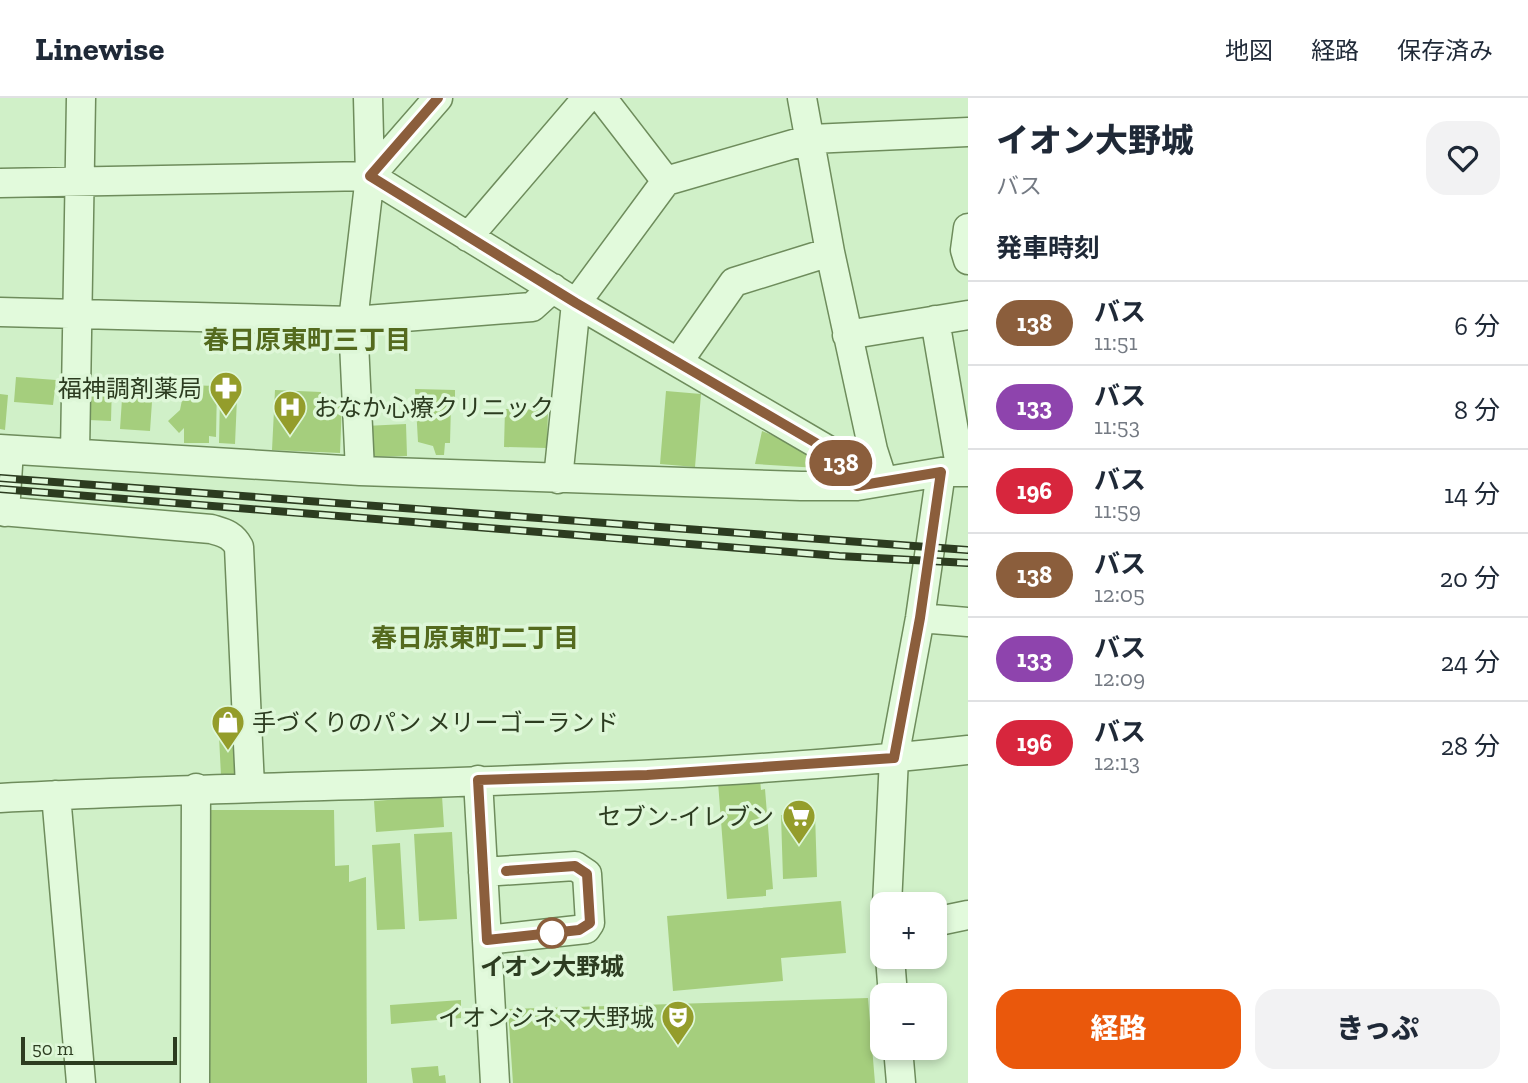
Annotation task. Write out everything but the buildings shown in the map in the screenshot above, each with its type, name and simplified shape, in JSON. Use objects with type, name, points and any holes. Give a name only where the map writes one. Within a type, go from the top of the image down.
[{"type":"street","points":[[75,453],[80,98]]},
{"type":"street","points":[[360,471],[354,321],[370,176],[368,98]]},
{"type":"street","points":[[370,176],[438,98]]},
{"type":"street","points":[[468,237],[587,98]]},
{"type":"street","points":[[602,98],[666,181]]},
{"type":"street","points":[[802,98],[830,252],[873,450],[870,484]]},
{"type":"street","points":[[0,312],[354,321],[532,307],[564,295],[666,181],[811,139],[968,132]]},
{"type":"street","points":[[0,183],[370,176],[564,295],[833,453],[870,484]]},
{"type":"street","points":[[968,228],[965,250],[968,260]]},
{"type":"street","points":[[678,362],[734,282],[830,252]]},
{"type":"street","points":[[558,479],[564,295]]},
{"type":"street","points":[[847,334],[968,315]]},
{"type":"street","points":[[888,892],[894,758],[920,618],[957,472],[935,320]]},
{"type":"street","points":[[250,786],[239,547],[235,540],[229,534],[211,529],[2,512],[5,450],[360,471],[558,479],[870,484],[957,472]]},
{"type":"street","points":[[920,618],[968,622]]},
{"type":"street","points":[[0,798],[250,786],[647,775],[894,758],[968,750]]},
{"type":"street","points":[[478,780],[495,1083]]},
{"type":"street","points":[[195,1083],[196,788]]},
{"type":"street","points":[[56,795],[81,1083]]},
{"type":"street","points":[[483,872],[575,866],[587,874],[590,923],[586,929],[487,940]]},
{"type":"street","points":[[947,919],[968,915]]},
{"type":"street","points":[[899,1060],[901,1083]]},
{"type":"railway","points":[[0,478],[968,550]]},
{"type":"railway","points":[[0,489],[839,556],[968,563]]},
{"type":"bus line","name":"138","points":[[438,98],[370,176],[576,303],[833,453],[848,470],[857,486],[941,472],[920,618],[894,758],[647,775],[478,780],[487,940],[586,929],[590,923],[587,874],[583,869],[575,866],[506,871]]},
{"type":"place","name":"福神調剤薬局","points":[[226,418]]},
{"type":"place","name":"おなか心療クリニック","points":[[290,437]]},
{"type":"place","name":"手づくりのパン メリーゴーランド","points":[[228,752]]},
{"type":"place","name":"セブン-イレブン","points":[[799,846]]},
{"type":"place","name":"イオン大野城","points":[[552,933]]},
{"type":"place","name":"イオンシネマ大野城","points":[[678,1047]]},
{"type":"district","name":"春日原東町三丁目","points":[[307,340]]},
{"type":"district","name":"春日原東町二丁目","points":[[475,638]]}]
